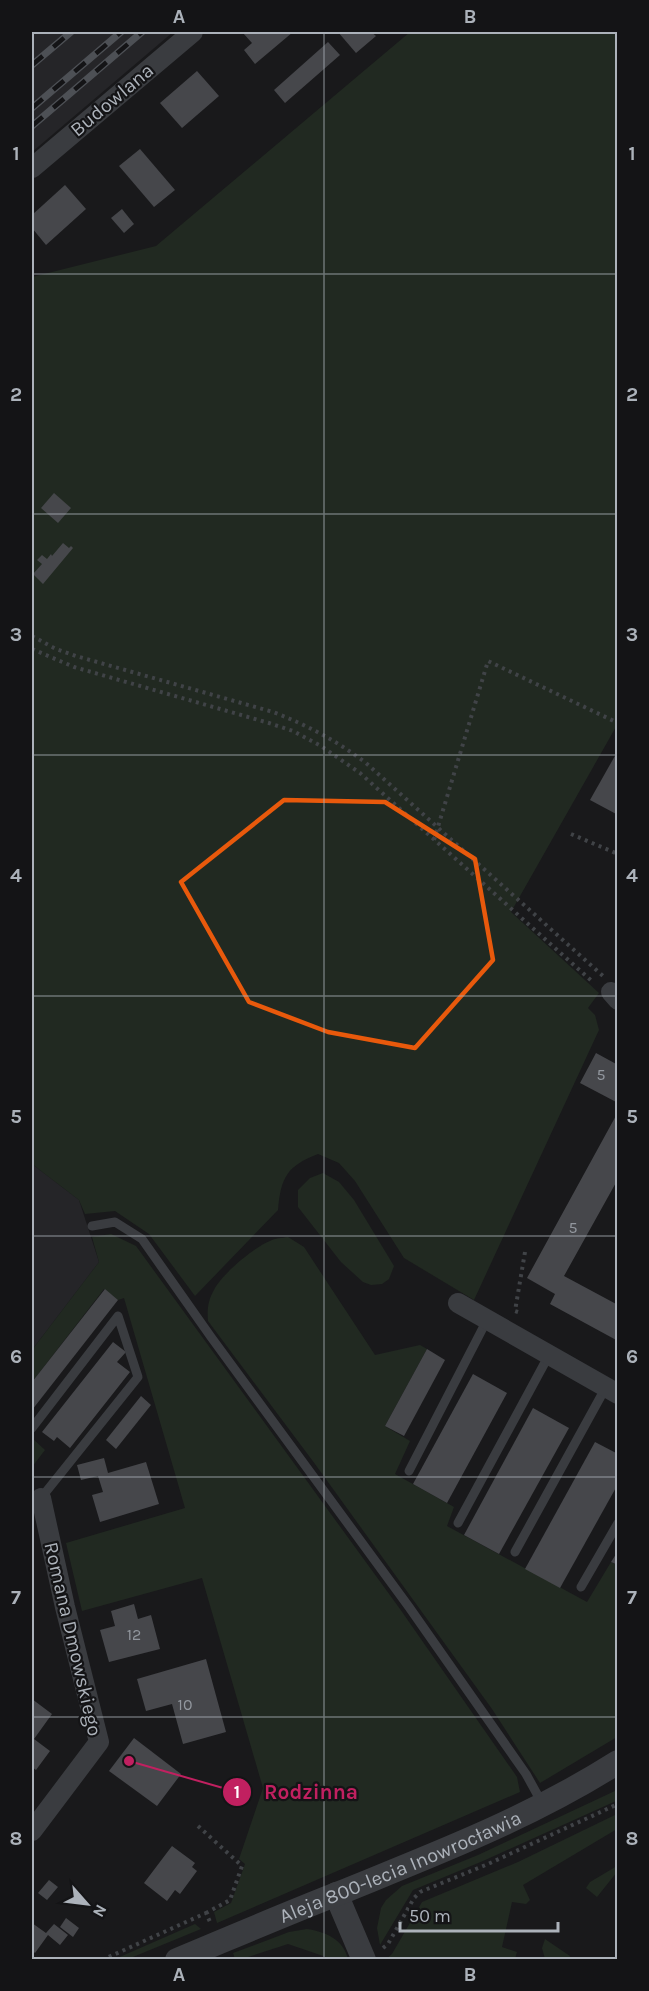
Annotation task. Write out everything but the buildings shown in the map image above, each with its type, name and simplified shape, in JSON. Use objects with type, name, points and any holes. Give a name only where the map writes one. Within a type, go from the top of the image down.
[{"type":"street","name":"Budowlana","points":[[32,168],[193,32]]},
{"type":"street","points":[[458,1303],[612,1391]]},
{"type":"street","name":"Romana Dmowskiego","points":[[32,1832],[99,1742],[65,1608],[41,1498]]},
{"type":"street","name":"Aleja 800-lecia Inowrocławia","points":[[177,1959],[461,1844],[543,1806],[618,1762]]},
{"type":"street","points":[[336,1894],[369,1957]]},
{"type":"lane","points":[[92,1226],[115,1222],[142,1239],[211,1337],[416,1616],[526,1774],[543,1806]]},
{"type":"lane","points":[[32,1428],[118,1316],[138,1377],[41,1498]]},
{"type":"lane","points":[[409,1471],[487,1320]]},
{"type":"lane","points":[[458,1523],[549,1355]]},
{"type":"lane","points":[[516,1552],[612,1391]]},
{"type":"lane","points":[[581,1587],[618,1523]]},
{"type":"path","points":[[32,636],[56,649],[76,656],[273,712],[327,736],[366,763],[610,982],[614,996]]},
{"type":"path","points":[[32,649],[74,667],[293,731],[340,758],[603,991],[614,996]]},
{"type":"path","points":[[434,840],[488,661],[618,723]]},
{"type":"path","points":[[571,834],[618,854]]},
{"type":"path","points":[[525,1252],[515,1311],[526,1317]]},
{"type":"path","points":[[369,1957],[388,1944],[414,1898],[420,1892],[488,1864],[618,1804]]},
{"type":"path","points":[[198,1826],[242,1866],[230,1900],[206,1913]]},
{"type":"highlighted area","points":[[284,800],[385,802],[475,859],[493,960],[415,1048],[328,1032],[249,1002],[181,882]]},
{"type":"shaded area","points":[[32,32],[173,32],[32,152]]},
{"type":"shaded area","points":[[410,32],[617,32],[617,725],[511,912],[599,993],[588,1008],[595,1015],[599,1030],[474,1300],[404,1258],[355,1181],[339,1163],[318,1154],[293,1168],[281,1189],[278,1210],[195,1296],[149,1234],[115,1211],[85,1214],[79,1200],[32,1164],[32,277],[156,246]]},
{"type":"shaded area","points":[[32,1164],[79,1200],[99,1262],[32,1350]]},
{"type":"shaded area","points":[[323,1173],[339,1182],[354,1200],[394,1266],[389,1279],[382,1284],[371,1285],[363,1282],[341,1262],[298,1207],[298,1190],[310,1178]]},
{"type":"shaded area","points":[[111,1234],[136,1246],[400,1609],[517,1777],[520,1792],[217,1923],[214,1912],[231,1903],[245,1864],[239,1859],[263,1788],[202,1578],[82,1611],[66,1543],[185,1508],[124,1298],[118,1300],[104,1289],[32,1382],[32,1350],[99,1262],[92,1237]]},
{"type":"shaded area","points":[[288,1237],[304,1247],[375,1355],[420,1345],[427,1349],[385,1426],[410,1441],[395,1474],[454,1507],[447,1526],[587,1602],[611,1562],[617,1565],[617,1737],[540,1783],[492,1709],[315,1464],[208,1321],[210,1298],[223,1277],[263,1244],[274,1239]]},
{"type":"shaded area","points":[[32,1438],[45,1450],[32,1467]]},
{"type":"shaded area","points":[[617,1790],[616,1801],[413,1890],[380,1945],[377,1928],[381,1908],[386,1900],[402,1886],[478,1855]]},
{"type":"shaded area","points":[[617,1814],[617,1829],[523,1885],[530,1900],[526,1904],[512,1902],[502,1947],[517,1952],[515,1959],[386,1959],[392,1954],[422,1902],[518,1862]]},
{"type":"shaded area","points":[[617,1866],[617,1872],[597,1897],[586,1888],[590,1882]]},
{"type":"shaded area","points":[[195,1924],[201,1929],[128,1959],[115,1959]]},
{"type":"shaded area","points":[[307,1929],[333,1938],[342,1946],[348,1959],[332,1959],[288,1944],[242,1959],[235,1959],[233,1953],[289,1932]]},
{"type":"shaded area","points":[[545,1939],[570,1956],[569,1959],[545,1959],[542,1948]]},
{"type":"railway","points":[[32,65],[71,32]]},
{"type":"railway","points":[[32,108],[121,32]]},
{"type":"railway","points":[[32,126],[142,32]]},
{"type":"place","name":"Rodzinna","points":[[129,1761]]}]
